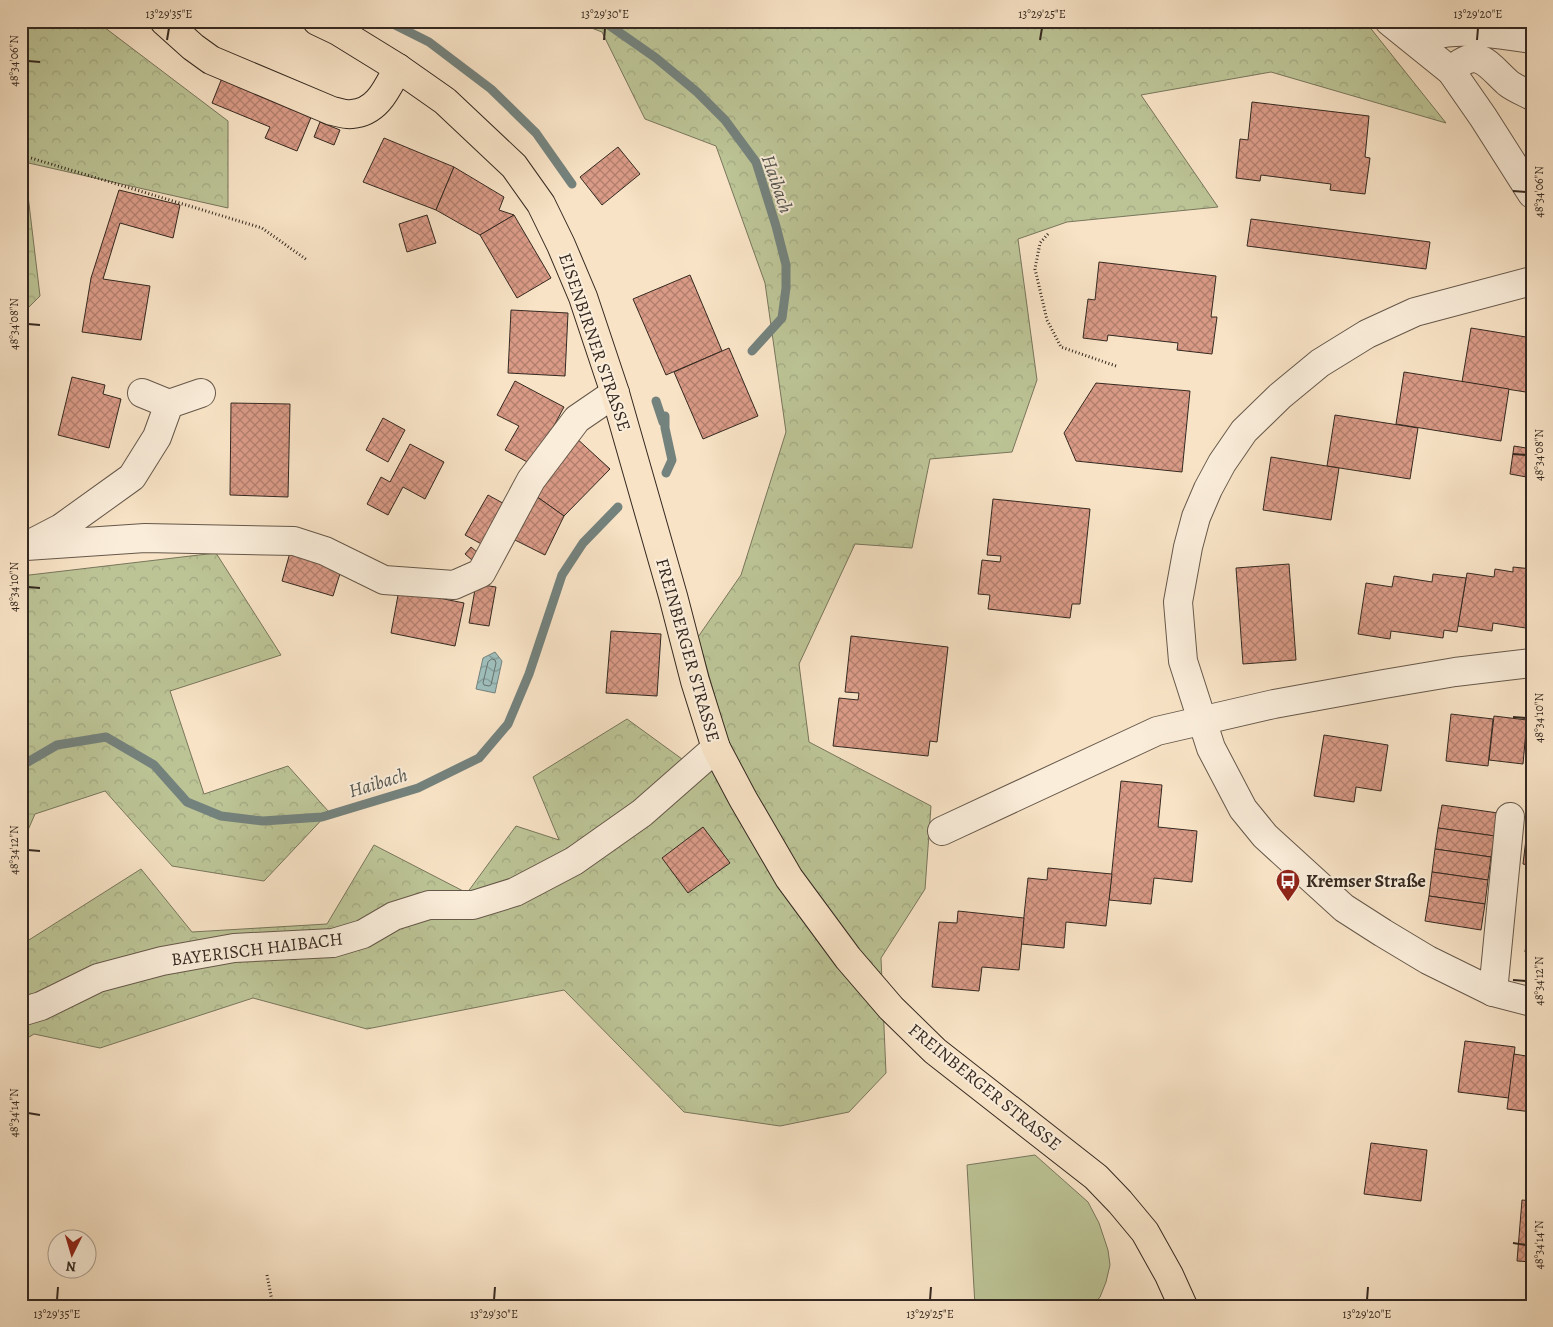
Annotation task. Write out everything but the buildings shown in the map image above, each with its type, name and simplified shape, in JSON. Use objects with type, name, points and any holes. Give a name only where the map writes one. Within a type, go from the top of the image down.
[{"type":"main road","points":[[164,21],[211,60],[332,111],[351,114],[369,109],[381,98],[398,68]]},
{"type":"main road","name":"EISENBIRNER STRASSE","points":[[317,21],[338,31],[398,68],[446,101],[514,166],[541,204],[562,245],[583,297],[615,393],[640,477]]},
{"type":"main road","name":"FREINBERGER STRASSE","points":[[640,477],[695,682],[716,748],[789,878],[848,958],[891,1008],[935,1051],[1096,1177],[1120,1202],[1145,1232],[1169,1275],[1183,1306]]},
{"type":"street","points":[[1389,21],[1451,71],[1532,194]]},
{"type":"street","points":[[1421,46],[1432,36],[1455,32],[1532,38]]},
{"type":"street","points":[[1451,71],[1461,61],[1474,58],[1488,62],[1510,84],[1532,96]]},
{"type":"street","points":[[1531,998],[1493,992],[1428,960],[1344,908],[1265,836],[1243,809],[1211,748],[1183,661],[1178,602],[1188,547],[1196,517],[1208,489],[1222,463],[1244,431],[1280,396],[1320,363],[1367,334],[1415,312],[1532,281]]},
{"type":"street","points":[[142,393],[169,404],[201,394]]},
{"type":"street","points":[[169,404],[157,437],[132,477],[60,528],[26,546],[144,538],[294,541],[325,551],[384,580],[454,585],[481,573],[531,480],[577,419],[615,393]]},
{"type":"street","points":[[942,831],[1157,731],[1274,704],[1384,684],[1455,672],[1532,663]]},
{"type":"street","name":"BAYERISCH HAIBACH","points":[[21,1012],[41,1006],[98,978],[162,961],[234,948],[333,943],[363,934],[394,916],[429,905],[472,905],[515,892],[581,856],[642,813],[716,748]]},
{"type":"street","points":[[1493,992],[1510,817]]},
{"type":"path","points":[[21,155],[262,228],[307,260]]},
{"type":"path","points":[[1048,234],[1040,243],[1036,268],[1047,320],[1061,347],[1116,366]]},
{"type":"path","points":[[267,1275],[273,1306]]},
{"type":"green space","points":[[21,21],[96,21],[228,121],[228,208],[24,162],[40,296],[21,315]]},
{"type":"green space","points":[[573,21],[1179,21],[1191,25],[1368,25],[1446,123],[1271,72],[1141,95],[1218,207],[1067,222],[1018,239],[1037,380],[1012,452],[930,459],[912,548],[855,544],[799,664],[809,742],[931,806],[925,889],[881,958],[886,1073],[849,1112],[780,1126],[684,1112],[564,990],[367,1029],[253,998],[100,1048],[34,1034],[21,1042],[21,945],[141,869],[192,932],[327,924],[374,845],[467,893],[516,826],[559,840],[533,777],[627,719],[682,759],[732,757],[698,637],[741,575],[786,432],[765,283],[716,146],[645,119],[602,32]]},
{"type":"green space","points":[[216,553],[281,655],[170,691],[204,794],[288,766],[329,812],[264,881],[172,866],[105,791],[35,814],[21,846],[21,576]]},
{"type":"green space","points":[[1035,1155],[1088,1202],[1099,1223],[1108,1250],[1110,1265],[1106,1282],[1100,1297],[1092,1306],[975,1306],[967,1165]]},
{"type":"water","points":[[495,652],[502,661],[495,693],[476,689],[483,658]]},
{"type":"waterway","points":[[387,21],[429,42],[491,89],[536,133],[572,184]]},
{"type":"waterway","name":"Haibach","points":[[603,21],[656,58],[697,92],[725,120],[756,162],[786,265],[786,288],[782,318],[752,351]]},
{"type":"waterway","points":[[656,401],[663,422]]},
{"type":"waterway","name":"Haibach","points":[[665,416],[665,428],[672,460],[666,473]]},
{"type":"waterway","name":"Haibach","points":[[21,766],[57,745],[106,737],[154,765],[187,802],[221,816],[263,821],[322,817],[418,788],[479,758],[508,724],[529,674],[562,575],[583,543],[618,507]]},
{"type":"place","name":"Kremser Straße","points":[[1288,902]]}]
